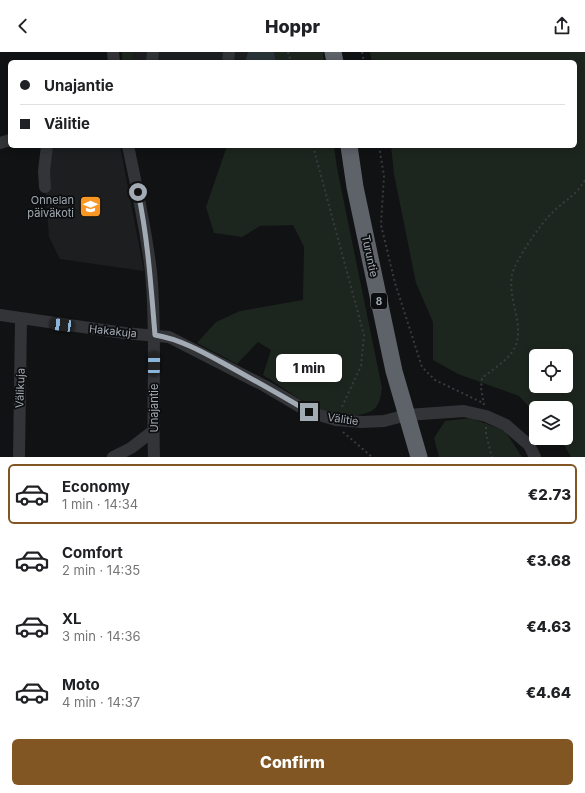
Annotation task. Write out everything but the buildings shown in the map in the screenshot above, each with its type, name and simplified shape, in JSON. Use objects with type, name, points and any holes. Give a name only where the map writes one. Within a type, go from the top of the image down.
[{"type":"highway","name":"Turuntie","points":[[349,148],[355,187],[394,371],[419,457]]},
{"type":"street","points":[[45,187],[44,171],[46,148]]},
{"type":"street","name":"Unajantie","points":[[128,148],[144,221],[151,272],[155,335],[153,431],[154,457]]},
{"type":"street","name":"Hakakuja","points":[[0,315],[124,333],[155,335]]},
{"type":"street","name":"Välikuja","points":[[19,457],[20,319]]},
{"type":"street","name":"Välitie","points":[[155,335],[169,337],[182,342],[266,386],[309,412],[336,420],[362,422],[384,421],[407,415],[464,411],[486,416],[506,425],[529,445],[535,457]]},
{"type":"street","points":[[113,457],[131,448],[153,431]]},
{"type":"path","points":[[314,148],[364,335],[361,366],[336,420],[342,431],[372,457]]},
{"type":"path","points":[[379,148],[384,176],[381,225],[394,282],[422,367],[434,380],[483,404]]},
{"type":"path","points":[[492,457],[486,434],[486,416],[481,388],[482,378],[512,352],[520,334],[513,306],[512,276],[517,261],[552,212],[577,193],[585,180]]},
{"type":"shaded area","points":[[122,52],[248,52],[246,60],[122,60]]},
{"type":"shaded area","points":[[122,52],[133,52],[132,60],[122,60]]},
{"type":"shaded area","points":[[248,52],[274,52],[276,60],[246,60]]},
{"type":"shaded area","points":[[274,52],[323,52],[324,60],[276,60]]},
{"type":"shaded area","points":[[370,52],[585,52],[585,457],[571,457],[564,445],[573,445],[573,401],[529,401],[529,407],[519,396],[458,374],[433,360],[433,322],[416,283],[394,174],[391,148],[577,148],[577,60],[372,60]]},
{"type":"shaded area","name":"Onnelan päiväkoti","points":[[47,148],[120,148],[144,271],[60,259],[49,237],[44,171]]},
{"type":"shaded area","points":[[226,148],[334,148],[337,168],[382,388],[379,403],[373,410],[368,413],[348,416],[327,413],[307,403],[263,375],[271,350],[258,342],[237,364],[197,343],[216,322],[240,311],[303,300],[304,247],[293,225],[260,226],[242,237],[214,233],[206,207]]},
{"type":"shaded area","points":[[471,418],[505,431],[522,457],[439,457],[434,438],[445,421]]},
{"type":"place","name":"Onnelan päiväkoti","points":[[90,206]]},
{"type":"route","points":[[138,192],[144,221],[151,272],[155,335],[169,337],[182,342],[266,386],[309,412]]}]
